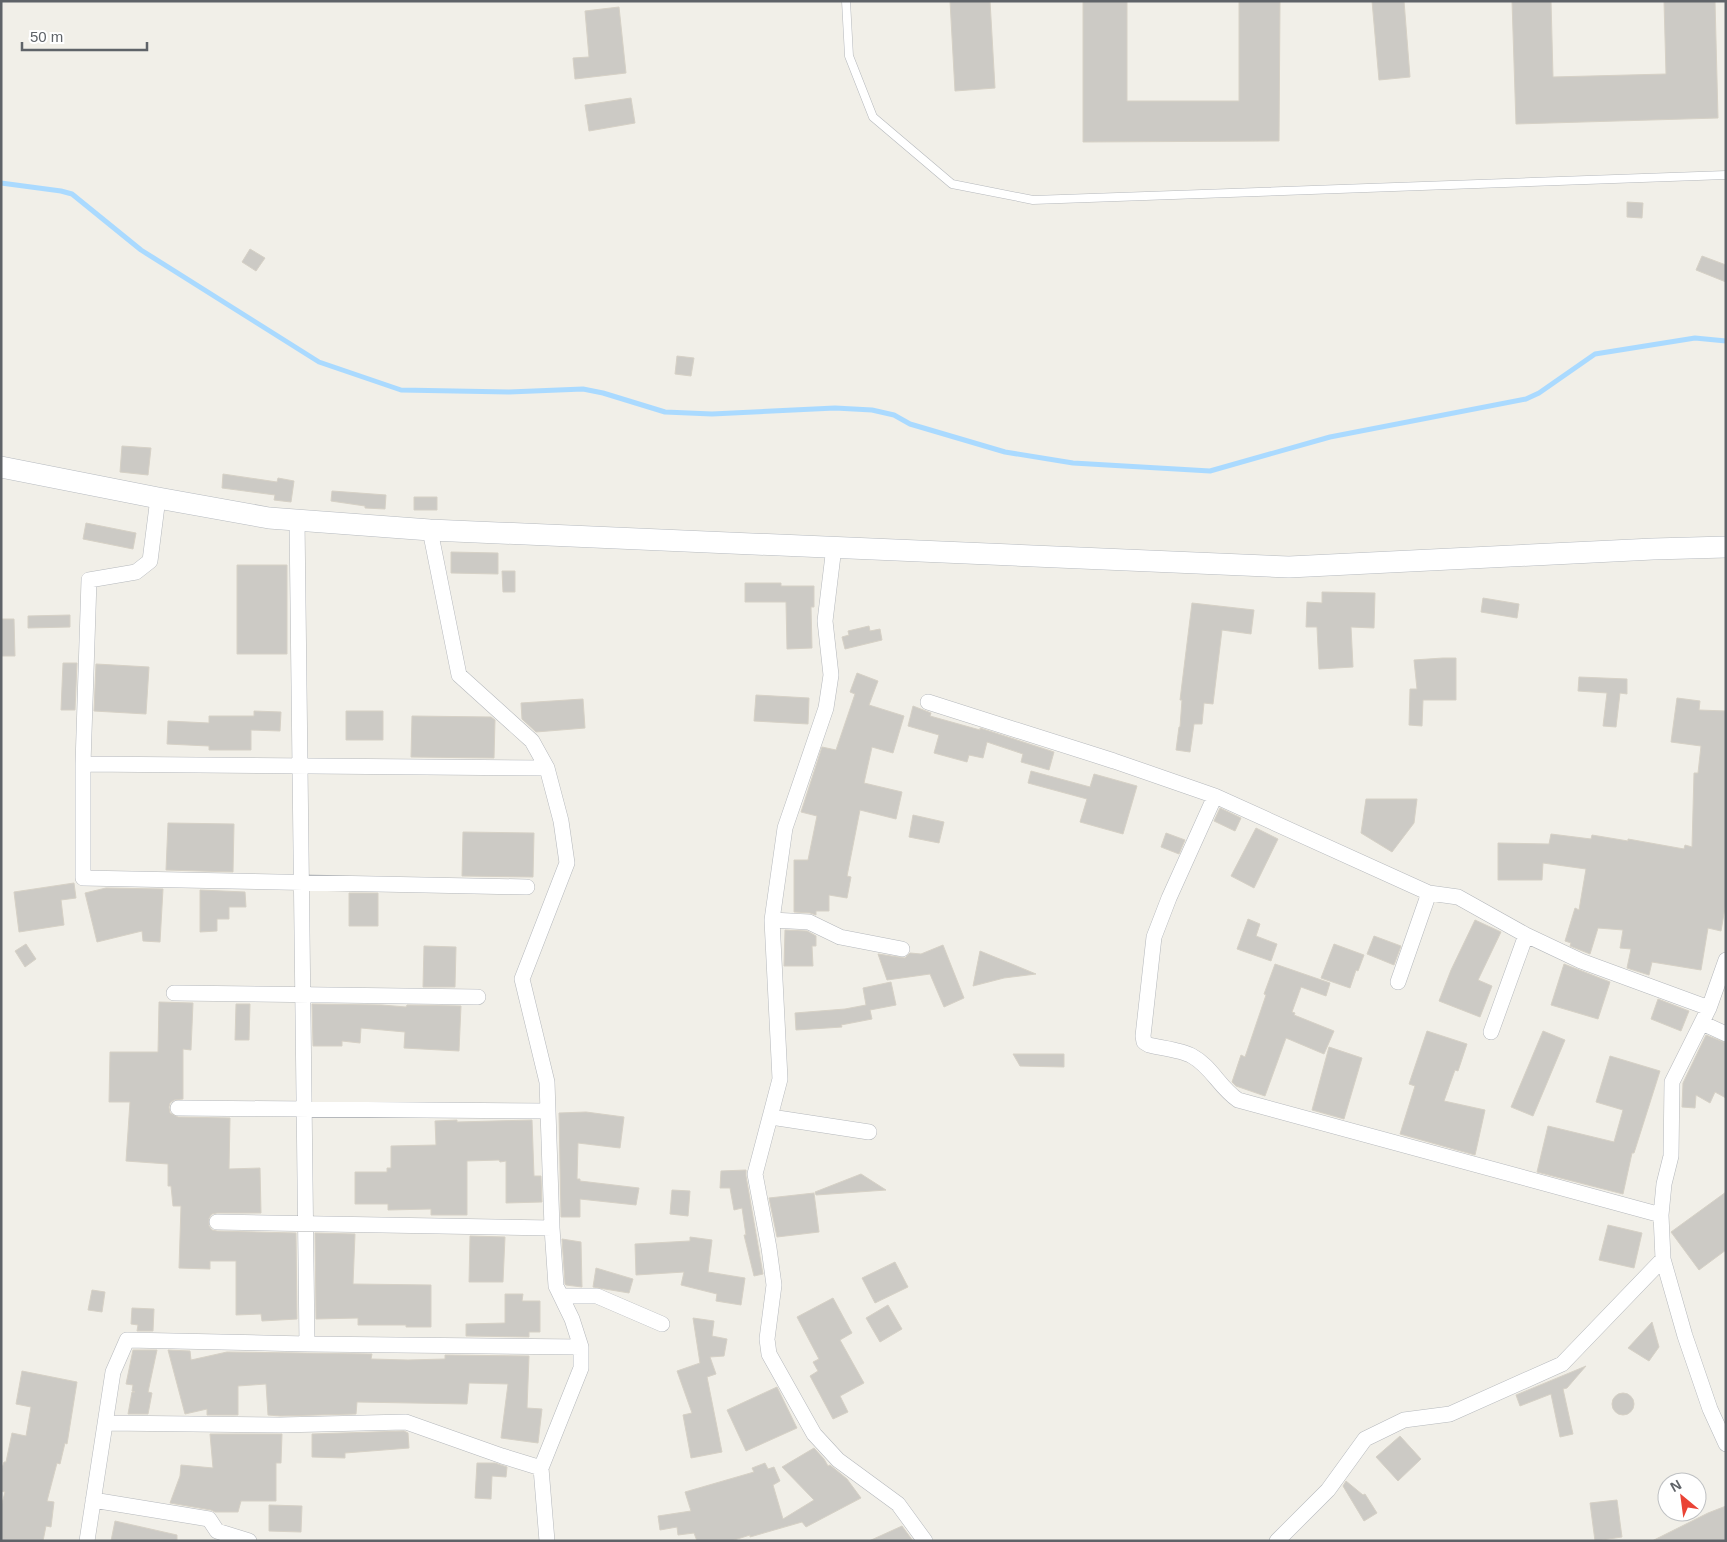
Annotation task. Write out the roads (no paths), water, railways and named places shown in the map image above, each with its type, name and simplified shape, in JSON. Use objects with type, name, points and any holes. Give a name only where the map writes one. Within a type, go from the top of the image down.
[{"type":"main road","points":[[1,467],[269,518],[430,530],[1289,567],[1726,547]]},
{"type":"street","points":[[158,498],[150,561],[136,572],[89,580],[83,764],[83,878],[527,887]]},
{"type":"street","points":[[297,520],[307,1344]]},
{"type":"street","points":[[430,530],[459,676],[532,741],[547,768],[561,821],[566,863],[522,979],[547,1082],[556,1286],[572,1319],[581,1348],[581,1368],[540,1468],[547,1541]]},
{"type":"street","points":[[834,547],[826,621],[831,675],[826,708],[785,828],[772,920],[780,1079],[755,1174],[774,1285],[767,1338],[769,1354],[814,1434],[838,1460],[898,1504],[925,1541]]},
{"type":"street","points":[[928,702],[1114,761],[1215,796],[1429,893],[1458,897],[1526,935],[1581,961],[1709,1008]]},
{"type":"street","points":[[83,764],[547,768]]},
{"type":"street","points":[[1215,796],[1169,898],[1154,937],[1143,1036],[1144,1042],[1149,1045],[1191,1055],[1202,1063],[1230,1094],[1238,1100],[1661,1215]]},
{"type":"street","points":[[1398,982],[1429,893]]},
{"type":"street","points":[[772,920],[809,922],[840,937],[902,949]]},
{"type":"street","points":[[1490,1032],[1526,935]]},
{"type":"street","points":[[1726,960],[1709,1008],[1672,1082],[1671,1156],[1664,1184],[1661,1215],[1663,1259],[1685,1336],[1710,1409],[1726,1444]]},
{"type":"street","points":[[174,993],[478,998]]},
{"type":"street","points":[[1702,1022],[1726,1034]]},
{"type":"street","points":[[178,1108],[548,1111]]},
{"type":"street","points":[[771,1117],[869,1132]]},
{"type":"street","points":[[217,1222],[552,1228]]},
{"type":"street","points":[[1277,1541],[1328,1490],[1365,1439],[1404,1420],[1450,1414],[1562,1364],[1663,1259]]},
{"type":"street","points":[[561,1296],[597,1296],[662,1324]]},
{"type":"street","points":[[87,1541],[113,1372],[127,1340],[581,1348]]},
{"type":"street","points":[[106,1423],[280,1425],[406,1422],[540,1468]]},
{"type":"street","points":[[94,1500],[208,1519],[218,1531],[250,1541]]},
{"type":"lane","points":[[846,1],[849,56],[873,117],[952,184],[1034,200],[1726,175]]},
{"type":"waterway","points":[[1,183],[72,194],[141,250],[319,362],[401,390],[509,392],[583,389],[603,393],[665,412],[712,414],[835,408],[872,410],[894,415],[910,424],[1005,452],[1073,463],[1210,471],[1330,437],[1526,399],[1539,393],[1595,354],[1695,338],[1726,341]]}]
